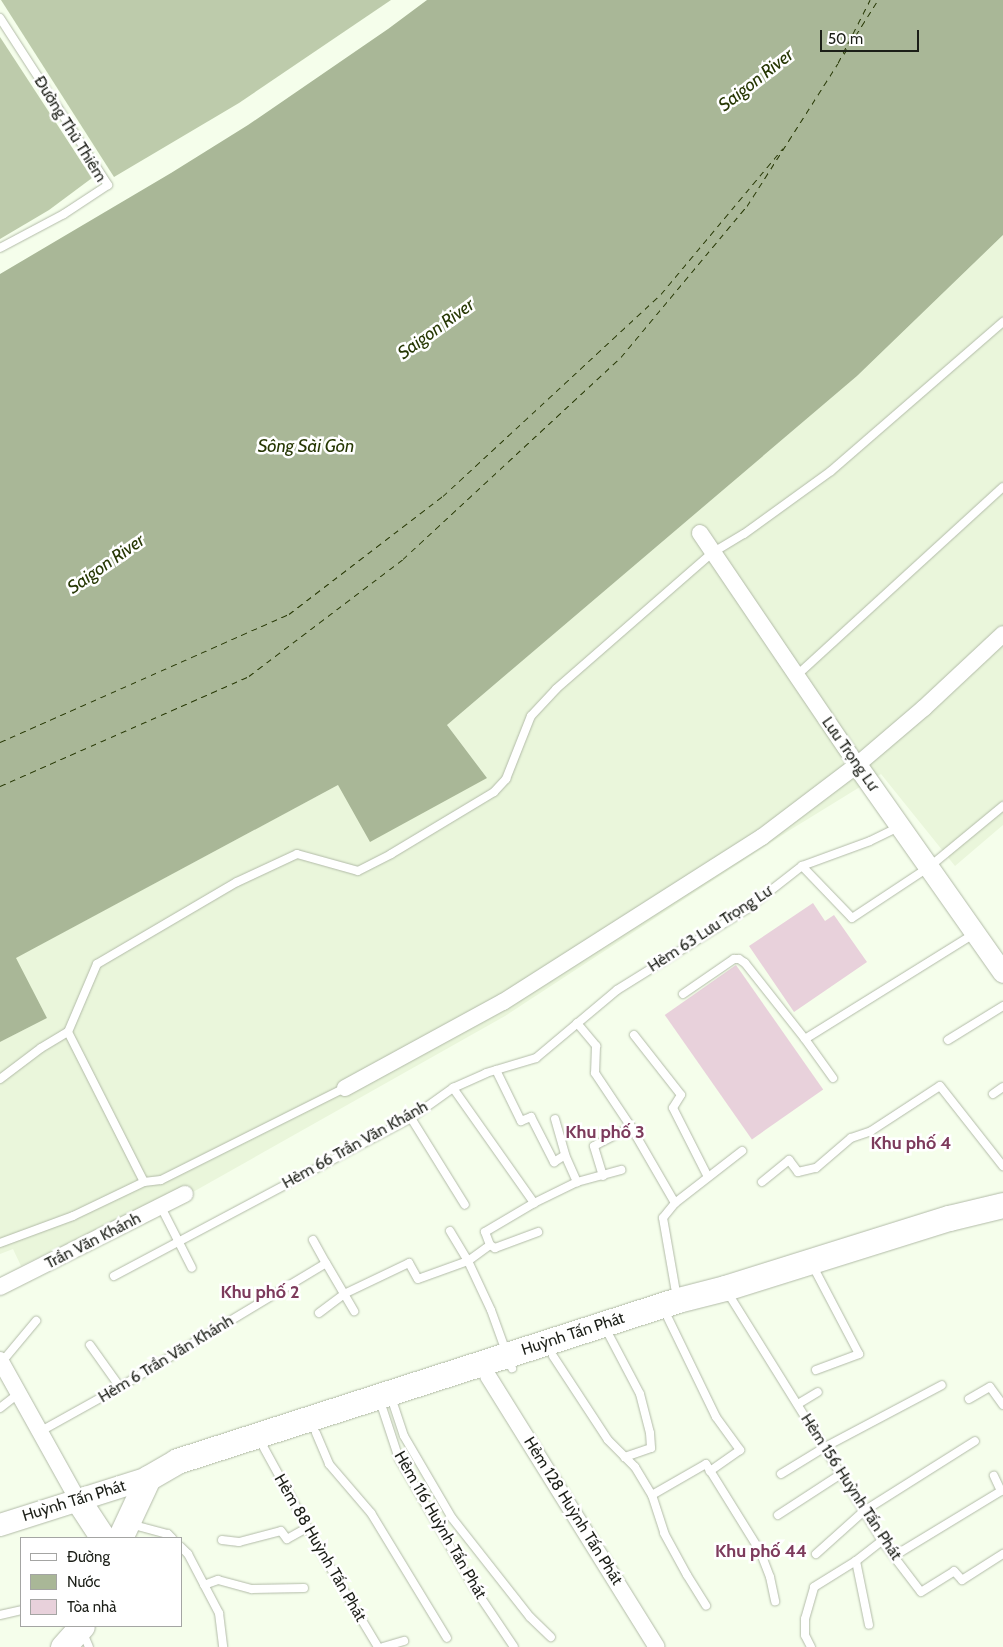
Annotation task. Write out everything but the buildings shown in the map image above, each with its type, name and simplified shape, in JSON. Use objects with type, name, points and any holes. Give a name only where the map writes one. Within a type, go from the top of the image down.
[{"type":"main road","name":"Huỳnh Tấn Phát","points":[[148,1478],[177,1461],[386,1401],[525,1358],[673,1309],[728,1293],[950,1218],[1003,1205]]},
{"type":"main road","name":"Huỳnh Tấn Phát","points":[[728,1293],[816,1272],[950,1231],[1003,1219]]},
{"type":"main road","name":"Huỳnh Tấn Phát","points":[[0,1525],[148,1478],[181,1475],[316,1433],[386,1401],[488,1376],[525,1358],[610,1337],[673,1309]]},
{"type":"main road","points":[[123,1530],[148,1478]]},
{"type":"main road","points":[[78,1500],[102,1537]]},
{"type":"main road","points":[[62,1647],[84,1634]]},
{"type":"street","name":"Lưu Trọng Lư","points":[[700,533],[857,766],[1003,973]]},
{"type":"street","points":[[345,1088],[503,1002],[762,837],[857,766],[924,708],[1003,634]]},
{"type":"street","name":"Trần Văn Khánh","points":[[0,1287],[185,1194]]},
{"type":"street","points":[[2,1367],[41,1431],[78,1500]]},
{"type":"street","name":"Hẻm 128 Huỳnh Tấn Phát","points":[[488,1376],[657,1647]]},
{"type":"lane","name":"Đường Thủ Thiêm","points":[[0,18],[108,185],[64,214],[0,248]]},
{"type":"lane","points":[[0,1079],[41,1048],[68,1032],[97,964],[237,882],[297,854],[358,871],[391,854],[494,792],[506,779],[531,716],[556,689],[712,552],[744,534],[831,471],[1003,322]]},
{"type":"lane","points":[[796,676],[1003,487]]},
{"type":"lane","points":[[802,866],[852,918],[929,867],[1003,806]]},
{"type":"lane","name":"Hẻm 63 Lưu Trọng Lư","points":[[536,1058],[617,990],[747,908],[802,866],[870,841],[900,826]]},
{"type":"lane","points":[[805,1039],[975,933]]},
{"type":"lane","points":[[683,994],[734,959],[739,959],[745,963],[805,1039],[832,1078]]},
{"type":"lane","points":[[948,1040],[1003,1006]]},
{"type":"lane","points":[[577,1023],[596,1046],[595,1073],[631,1127],[676,1203]]},
{"type":"lane","points":[[68,1032],[144,1182]]},
{"type":"lane","points":[[634,1035],[681,1095],[673,1108],[708,1177]]},
{"type":"lane","name":"Hẻm 66 Trần Văn Khánh","points":[[114,1276],[411,1118],[453,1088],[496,1070],[536,1058]]},
{"type":"lane","points":[[496,1070],[521,1121],[531,1117],[554,1162],[565,1156]]},
{"type":"lane","points":[[762,1182],[789,1160],[798,1172],[816,1168],[851,1138],[871,1131],[940,1086],[1003,1166]]},
{"type":"lane","points":[[993,1094],[1003,1087]]},
{"type":"lane","points":[[0,1242],[73,1216],[144,1182],[160,1180],[345,1088]]},
{"type":"lane","points":[[453,1088],[534,1203]]},
{"type":"lane","points":[[411,1118],[465,1205]]},
{"type":"lane","points":[[555,1119],[565,1156],[576,1182]]},
{"type":"lane","points":[[603,1176],[594,1146],[631,1127]]},
{"type":"lane","points":[[710,1471],[740,1450],[716,1417],[673,1309],[663,1218],[676,1203],[742,1151]]},
{"type":"lane","points":[[538,1232],[495,1248],[490,1245],[485,1232],[534,1203],[576,1182],[622,1170]]},
{"type":"lane","points":[[161,1206],[192,1268]]},
{"type":"lane","points":[[450,1231],[468,1261],[491,1310],[525,1358],[635,1467],[652,1495],[664,1533],[706,1605]]},
{"type":"lane","points":[[313,1240],[354,1311]]},
{"type":"lane","points":[[319,1312],[344,1294],[409,1263],[418,1279],[468,1261],[490,1245]]},
{"type":"lane","name":"Hẻm 6 Trần Văn Khánh","points":[[41,1431],[120,1387],[326,1263]]},
{"type":"lane","points":[[816,1272],[859,1354],[816,1370]]},
{"type":"lane","name":"Hẻm 156 Huỳnh Tấn Phát","points":[[728,1293],[826,1447],[882,1541],[921,1592],[954,1571],[962,1580],[1003,1554]]},
{"type":"lane","points":[[2,1367],[36,1321]]},
{"type":"lane","points":[[610,1337],[640,1394],[650,1432],[650,1448],[624,1456]]},
{"type":"lane","points":[[90,1345],[120,1387]]},
{"type":"lane","points":[[781,1474],[826,1447],[942,1385]]},
{"type":"lane","points":[[969,1399],[990,1387],[1003,1405]]},
{"type":"lane","points":[[798,1404],[818,1392]]},
{"type":"lane","points":[[0,1408],[18,1394]]},
{"type":"lane","points":[[386,1401],[404,1436],[452,1518],[530,1617],[551,1637]]},
{"type":"lane","name":"Hẻm 116 Huỳnh Tấn Phát","points":[[386,1401],[400,1458],[473,1586],[514,1647]]},
{"type":"lane","points":[[316,1433],[329,1464],[371,1513],[447,1638]]},
{"type":"lane","points":[[816,1554],[864,1511],[976,1441]]},
{"type":"lane","name":"Hẻm 88 Huỳnh Tấn Phát","points":[[264,1448],[307,1528],[378,1647]]},
{"type":"lane","points":[[652,1495],[706,1464],[760,1551],[770,1577],[775,1601]]},
{"type":"lane","points":[[778,1516],[841,1474]]},
{"type":"lane","points":[[894,1556],[1001,1491],[994,1476]]},
{"type":"lane","points":[[222,1540],[239,1542],[281,1530],[287,1539],[307,1528]]},
{"type":"lane","points":[[123,1530],[168,1534],[171,1537]]},
{"type":"lane","points":[[811,1647],[806,1635],[805,1619],[814,1587],[856,1562],[882,1541]]},
{"type":"lane","points":[[182,1548],[188,1554],[219,1613],[223,1647]]},
{"type":"lane","points":[[856,1562],[869,1625]]},
{"type":"lane","points":[[204,1585],[218,1580],[252,1589],[304,1588]]},
{"type":"lane","points":[[0,1615],[20,1610]]},
{"type":"lane","points":[[383,1647],[404,1641]]},
{"type":"shaded area","points":[[1,0],[391,0],[239,103],[114,177]]},
{"type":"shaded area","points":[[0,37],[92,178],[49,210],[0,239]]},
{"type":"shaded area","points":[[1003,235],[1003,825],[955,866],[881,774],[790,830],[505,1016],[193,1192],[189,1185],[21,1266],[13,1249],[0,1254],[0,1042],[47,1018],[15,958],[338,785],[487,778],[447,725],[857,376]]},
{"type":"water","name":"Sông Sài Gòn","points":[[427,0],[1003,0],[1003,235],[857,376],[447,725],[487,778],[370,842],[338,785],[16,958],[47,1018],[0,1042],[0,274],[248,125]]},
{"type":"ferry route","points":[[0,786],[249,676],[403,559],[621,357],[747,206],[838,63],[870,0]]},
{"type":"ferry route","points":[[844,54],[878,0]]},
{"type":"ferry route","points":[[0,742],[289,614],[443,496],[661,294],[783,148]]},
{"type":"district","name":"Khu phố 3","points":[[605,1132]]},
{"type":"district","name":"Khu phố 4","points":[[911,1143]]},
{"type":"district","name":"Khu phố 2","points":[[260,1292]]},
{"type":"district","name":"Khu phố 44","points":[[761,1551]]},
{"type":"water label","name":"Saigon River","points":[[756,80]]},
{"type":"water label","name":"Saigon River","points":[[436,329]]},
{"type":"water label","name":"Saigon River","points":[[106,564]]}]
